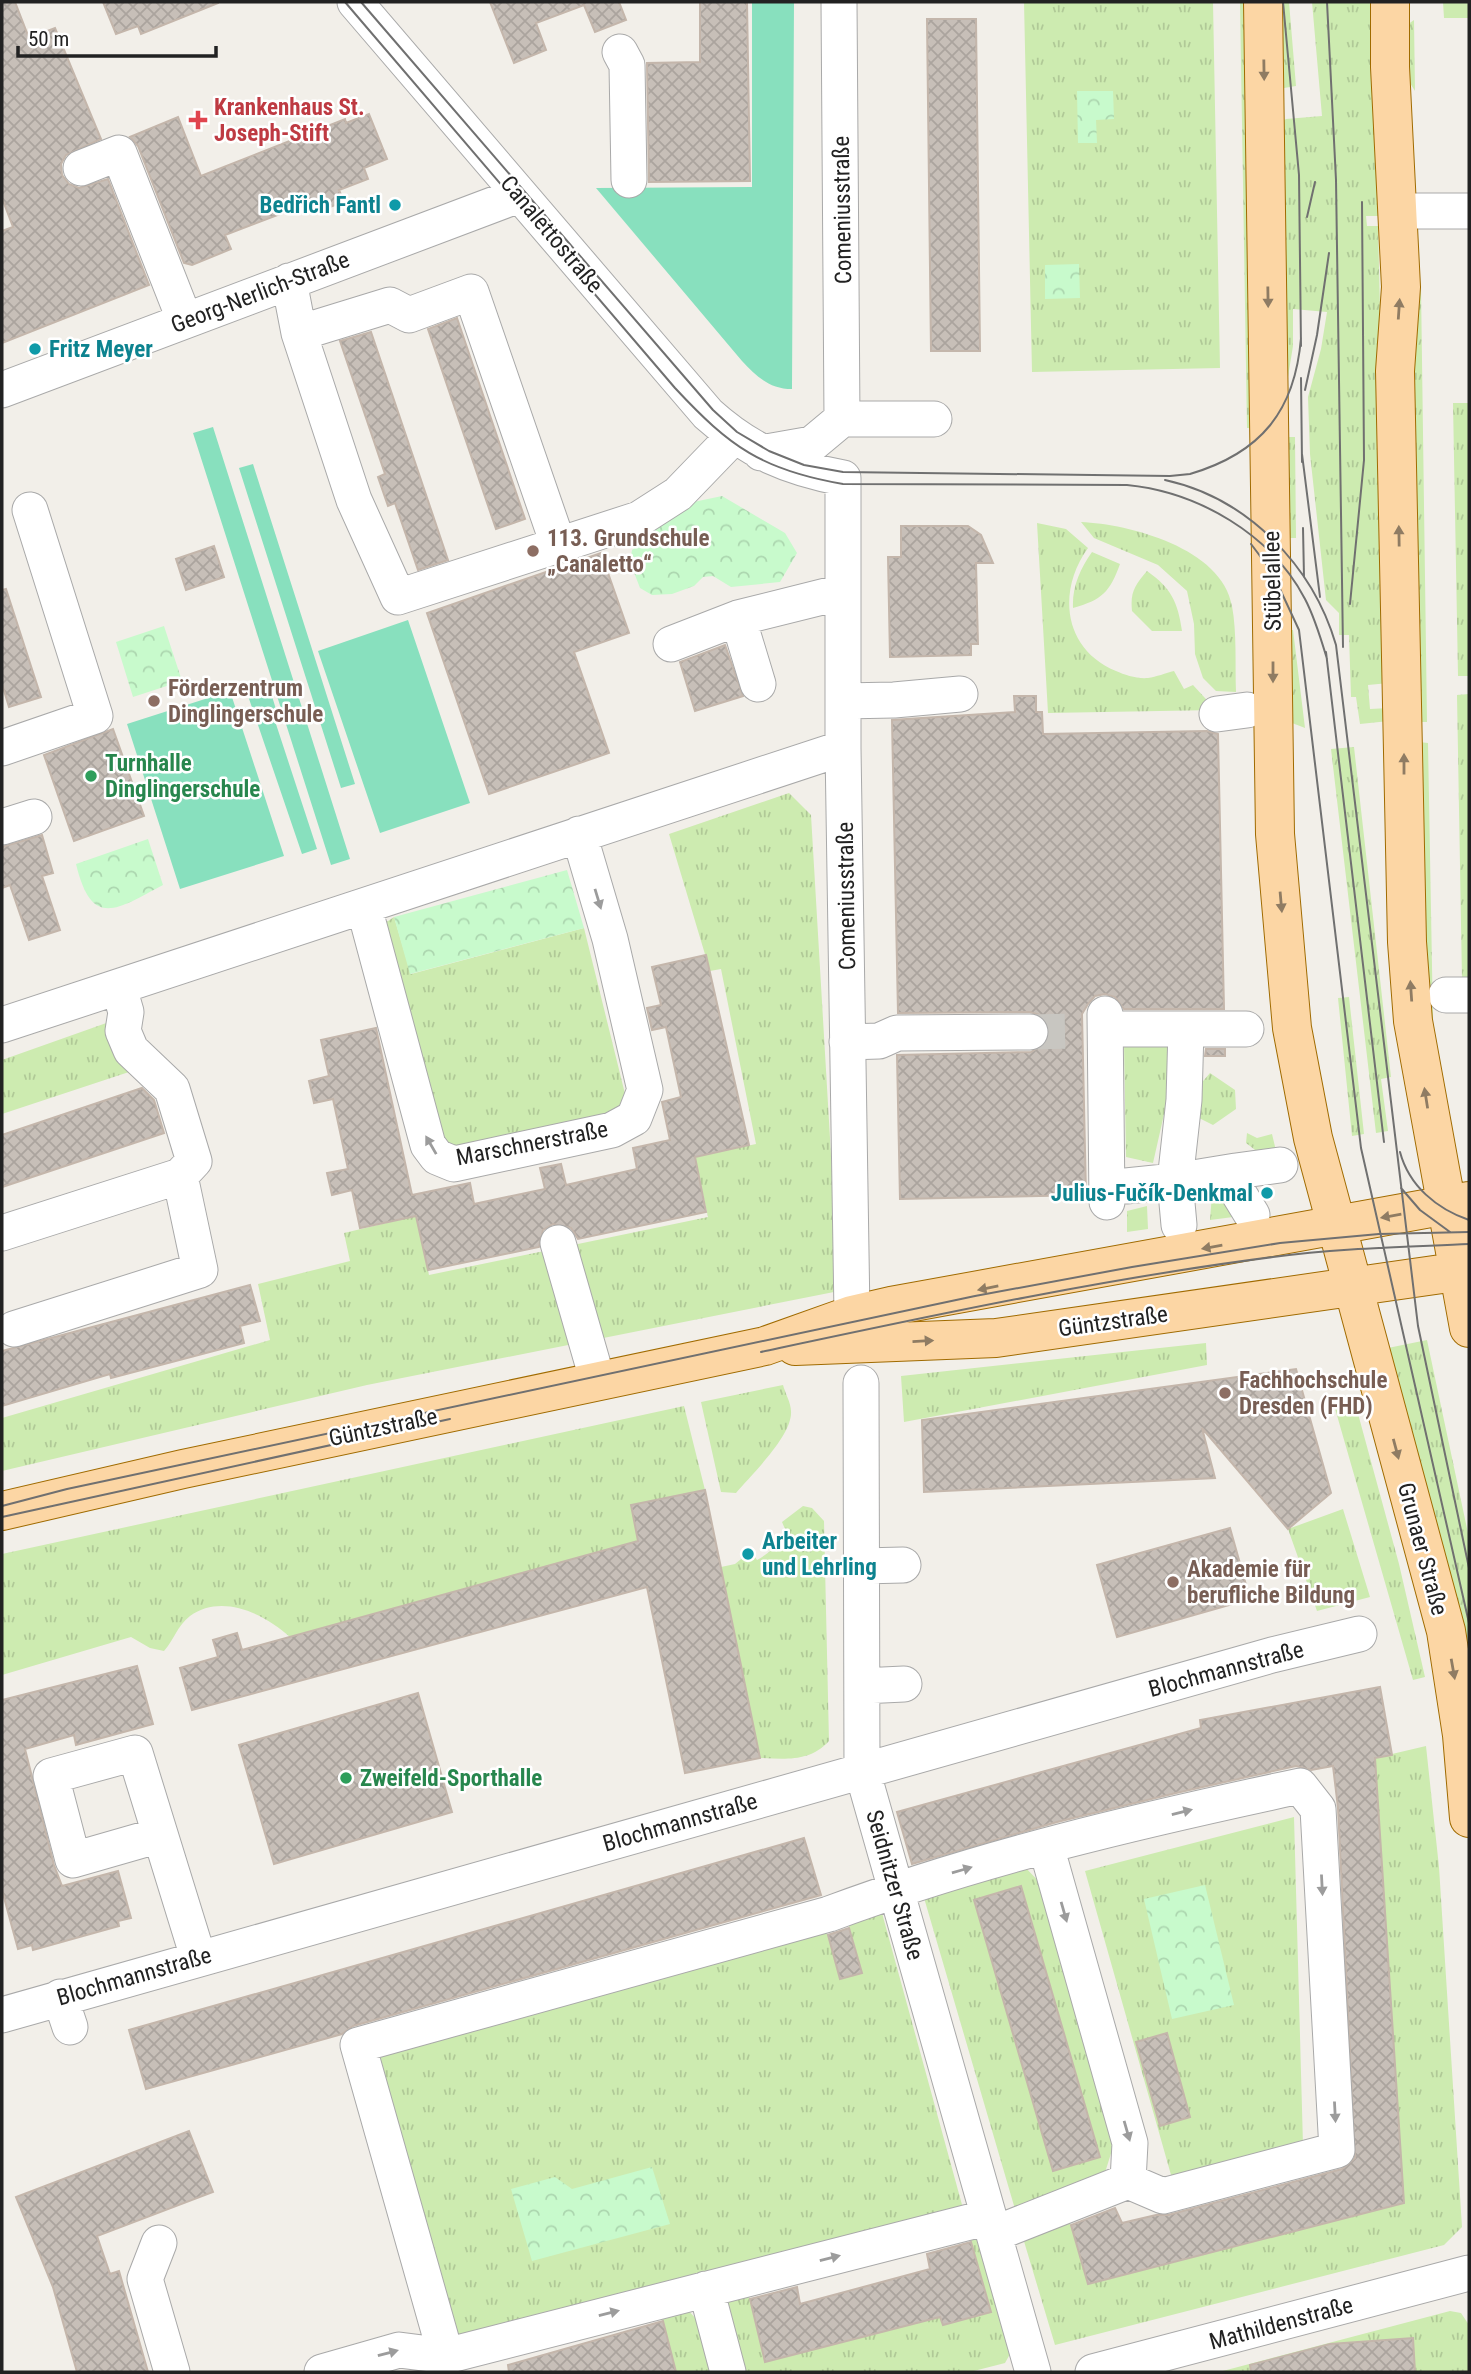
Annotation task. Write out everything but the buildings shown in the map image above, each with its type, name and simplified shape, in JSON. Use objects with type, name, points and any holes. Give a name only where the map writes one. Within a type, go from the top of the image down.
[{"type":"main road","name":"Stübelallee","points":[[1264,2],[1275,834],[1292,1028],[1318,1157],[1337,1227]]},
{"type":"main road","points":[[1390,2],[1390,67],[1401,287],[1395,371],[1407,942],[1413,1021],[1433,1138],[1457,1203],[1469,1328]]},
{"type":"main road","name":"Güntzstraße","points":[[2,1511],[170,1472],[765,1346],[852,1315],[1125,1262],[1337,1227],[1457,1203]]},
{"type":"main road","name":"Grunaer Straße","points":[[1337,1227],[1446,1631],[1461,1724],[1469,1818]]},
{"type":"main road","name":"Güntzstraße","points":[[765,1346],[996,1338],[1464,1270]]},
{"type":"street","name":"Canalettostraße","points":[[355,2],[677,381],[747,445],[802,471],[843,478]]},
{"type":"street","name":"Comeniusstraße","points":[[839,2],[842,419]]},
{"type":"street","points":[[620,52],[627,65],[629,180]]},
{"type":"street","points":[[81,168],[119,153],[185,321]]},
{"type":"street","name":"Georg-Nerlich-Straße","points":[[2,390],[519,195]]},
{"type":"street","points":[[1399,211],[1469,211]]},
{"type":"street","points":[[289,281],[299,333],[354,500],[398,597],[639,519],[658,509],[747,445],[812,444],[842,419],[934,419]]},
{"type":"street","points":[[299,333],[390,305],[409,315],[471,292],[558,544]]},
{"type":"street","name":"Comeniusstraße","points":[[843,478],[843,748],[852,1315]]},
{"type":"street","points":[[2,748],[95,716],[30,510]]},
{"type":"street","points":[[671,644],[738,618],[842,592]]},
{"type":"street","points":[[738,618],[758,684]]},
{"type":"street","points":[[843,701],[894,701],[960,694]]},
{"type":"street","points":[[2,1025],[843,748]]},
{"type":"street","name":"Marschnerstraße","points":[[364,907],[428,1145],[437,1157],[454,1164],[612,1129],[634,1118],[645,1090],[610,939],[579,834]]},
{"type":"street","points":[[2,1233],[180,1176],[194,1161],[172,1088],[131,1050],[123,1031],[126,1012],[119,988]]},
{"type":"street","points":[[1246,1028],[1104,1026],[1117,1194],[1175,1181],[1280,1165]]},
{"type":"street","points":[[1179,1225],[1175,1181],[1184,1100],[1186,1029]]},
{"type":"street","points":[[848,1042],[878,1041],[897,1034],[1030,1032]]},
{"type":"street","points":[[1236,1171],[1236,1189],[1252,1215]]},
{"type":"street","points":[[14,1329],[200,1270],[180,1176]]},
{"type":"street","points":[[558,1243],[598,1382]]},
{"type":"street","name":"Seidnitzer Straße","points":[[861,1383],[862,1770],[1033,2372]]},
{"type":"street","points":[[862,1566],[903,1565]]},
{"type":"street","name":"Blochmannstraße","points":[[2,2015],[65,2012],[198,1957],[1272,1655],[1359,1634]]},
{"type":"street","points":[[862,1686],[904,1684]]},
{"type":"street","points":[[323,2372],[399,2350],[446,2356],[706,2288],[992,2226],[1128,2181],[1163,2196],[1337,2150],[1318,1809],[1300,1786],[1046,1846],[896,1889],[829,1914],[358,2045],[446,2356]]},
{"type":"street","points":[[160,1835],[198,1957]]},
{"type":"street","points":[[1046,1846],[1130,2143],[1128,2181]]},
{"type":"street","points":[[159,2243],[145,2279],[172,2372]]},
{"type":"street","name":"Mathildenstraße","points":[[1093,2372],[1469,2273]]},
{"type":"street","points":[[706,2288],[727,2372]]},
{"type":"green space","points":[[752,2],[794,2],[792,389],[770,384],[748,367],[596,188],[752,187]]},
{"type":"green space","points":[[1024,2],[1213,2],[1220,368],[1032,372]]},
{"type":"green space","points":[[1240,2],[1248,2],[1253,428],[1247,428]]},
{"type":"green space","points":[[1276,2],[1289,2],[1296,86],[1278,89]]},
{"type":"green space","points":[[1312,2],[1375,2],[1378,216],[1366,216],[1367,226],[1378,226],[1389,683],[1368,685],[1370,709],[1389,708],[1389,721],[1360,724],[1356,697],[1351,697],[1349,635],[1339,635],[1339,613],[1326,600],[1310,454],[1308,397],[1321,349],[1327,312],[1293,309],[1293,346],[1287,383],[1278,124],[1286,119],[1322,116]]},
{"type":"green space","points":[[1443,2],[1469,2],[1469,18],[1444,18]]},
{"type":"green space","points":[[1414,20],[1415,91],[1410,83],[1404,27]]},
{"type":"green space","points":[[1077,91],[1113,91],[1114,119],[1096,120],[1097,143],[1078,143]]},
{"type":"green space","points":[[1079,264],[1080,298],[1045,299],[1045,265]]},
{"type":"green space","points":[[1421,287],[1427,722],[1417,722],[1412,350]]},
{"type":"green space","points":[[1453,403],[1469,403],[1469,676],[1458,676]]},
{"type":"green space","points":[[213,427],[350,859],[331,865],[193,433]]},
{"type":"green space","points":[[1282,437],[1295,437],[1296,538],[1284,538]]},
{"type":"green space","points":[[253,464],[355,784],[341,788],[239,468]]},
{"type":"green space","points":[[722,496],[785,533],[797,553],[780,582],[731,587],[713,576],[703,577],[694,586],[672,594],[652,595],[640,588],[630,562],[632,550],[684,504]]},
{"type":"green space","points":[[1081,522],[1147,534],[1192,554],[1211,569],[1225,586],[1232,606],[1236,692],[1216,691],[1203,678],[1195,654],[1194,624],[1187,591],[1158,565],[1094,538]]},
{"type":"green space","points":[[1037,523],[1066,529],[1088,548],[1078,565],[1069,600],[1070,617],[1085,649],[1098,661],[1131,676],[1148,678],[1174,671],[1184,689],[1193,685],[1216,710],[1048,713]]},
{"type":"green space","points":[[1092,552],[1120,564],[1113,582],[1104,594],[1073,608],[1078,579]]},
{"type":"green space","points":[[1147,571],[1162,583],[1172,596],[1182,631],[1152,631],[1132,611],[1134,589]]},
{"type":"green space","points":[[408,620],[470,803],[380,833],[318,651]]},
{"type":"green space","points":[[164,626],[182,681],[133,697],[116,642]]},
{"type":"green space","points":[[1286,630],[1293,630],[1305,728],[1287,721]]},
{"type":"green space","points":[[267,680],[279,719],[275,721],[317,849],[302,854],[245,687]]},
{"type":"green space","points":[[230,691],[284,856],[180,889],[127,724]]},
{"type":"green space","points":[[1469,694],[1469,980],[1462,980],[1457,695]]},
{"type":"green space","points":[[1419,742],[1428,743],[1433,1021],[1431,1044],[1423,958]]},
{"type":"green space","points":[[1354,747],[1391,1077],[1381,1079],[1388,1131],[1376,1133],[1331,749]]},
{"type":"green space","points":[[789,793],[811,815],[839,1291],[367,1385],[2,1471],[2,1418],[270,1340],[258,1284],[350,1261],[344,1233],[416,1216],[429,1275],[708,1217],[695,1157],[756,1144],[721,969],[710,971],[669,834]]},
{"type":"green space","points":[[148,839],[163,885],[119,906],[98,906],[82,885],[76,864]]},
{"type":"green space","points":[[567,870],[584,928],[410,974],[394,917]]},
{"type":"green space","points":[[394,917],[411,974],[584,928],[629,1110],[452,1154],[437,1144],[385,923]]},
{"type":"green space","points":[[1349,997],[1364,1134],[1352,1136],[1338,998]]},
{"type":"green space","points":[[112,1021],[135,1070],[2,1114],[2,1060]]},
{"type":"green space","points":[[1168,1043],[1167,1101],[1153,1163],[1126,1157],[1124,1044]]},
{"type":"green space","points":[[1210,1073],[1235,1090],[1236,1109],[1213,1125],[1199,1118],[1198,1087]]},
{"type":"green space","points":[[1247,1133],[1257,1138],[1272,1134],[1278,1159],[1267,1159],[1246,1143]]},
{"type":"green space","points":[[1228,1191],[1241,1216],[1210,1220],[1212,1194]]},
{"type":"green space","points":[[1147,1206],[1148,1229],[1127,1232],[1127,1211]]},
{"type":"green space","points":[[1427,1340],[1469,1538],[1469,1697],[1383,1349]]},
{"type":"green space","points":[[1206,1343],[1207,1365],[904,1422],[901,1376]]},
{"type":"green space","points":[[783,1385],[791,1411],[785,1431],[770,1454],[736,1493],[721,1492],[701,1402]]},
{"type":"green space","points":[[1354,1399],[1399,1564],[1425,1677],[1413,1680],[1334,1405]]},
{"type":"green space","points":[[684,1406],[705,1490],[631,1505],[638,1541],[290,1637],[256,1614],[229,1606],[216,1606],[202,1609],[190,1616],[164,1651],[150,1648],[131,1637],[2,1675],[2,1554]]},
{"type":"green space","points":[[803,1506],[812,1508],[824,1521],[829,1741],[806,1756],[788,1759],[760,1758],[721,1567],[735,1564],[751,1551],[757,1560],[767,1554],[783,1534],[785,1529],[782,1522]]},
{"type":"green space","points":[[1343,1509],[1370,1597],[1317,1611],[1288,1529]]},
{"type":"green space","points":[[1426,1746],[1439,1867],[1462,2227],[1444,2245],[1055,2345],[1023,2238],[1069,2220],[1089,2284],[1404,2203],[1375,1758]]},
{"type":"green space","points":[[1294,1817],[1303,2145],[1173,2182],[1085,1871]]},
{"type":"green space","points":[[1021,1863],[1049,1892],[1118,2131],[1103,2179],[1017,2216],[922,1891]]},
{"type":"green space","points":[[1205,1885],[1234,2005],[1172,2019],[1144,1899]]},
{"type":"green space","points":[[882,1913],[964,2212],[453,2347],[367,2054],[826,1929],[840,1979],[862,1972],[848,1923]]},
{"type":"green space","points":[[652,2167],[670,2224],[532,2261],[511,2189],[555,2177],[572,2189]]},
{"type":"green space","points":[[976,2235],[1010,2354],[1005,2363],[970,2372],[746,2372],[728,2302],[749,2296],[766,2362],[940,2317],[943,2325],[991,2311],[970,2237]]},
{"type":"green space","points":[[686,2308],[698,2321],[712,2372],[676,2372],[662,2319],[628,2328],[626,2315]]},
{"type":"green space","points":[[1450,2311],[1461,2313],[1469,2325],[1469,2372],[1415,2372],[1413,2339],[1330,2344],[1274,2372],[1219,2372]]},
{"type":"tunnel","points":[[1030,1032],[1083,1031]]},
{"type":"tram line","points":[[345,2],[675,388],[731,441],[769,463],[843,484],[1127,485],[1180,497],[1230,520],[1273,555],[1291,576],[1305,599],[1327,659]]},
{"type":"tram line","points":[[361,2],[713,410],[737,432],[769,451],[804,465],[843,472],[1170,476],[1190,474],[1236,454],[1270,426],[1291,387],[1301,338]]},
{"type":"tram line","points":[[1283,2],[1299,175],[1301,346]]},
{"type":"tram line","points":[[1327,2],[1336,180],[1343,647]]},
{"type":"tram line","points":[[1307,217],[1315,182]]},
{"type":"tram line","points":[[1350,604],[1364,460],[1362,202]]},
{"type":"tram line","points":[[1305,390],[1317,335],[1329,253]]},
{"type":"tram line","points":[[1301,378],[1302,462]]},
{"type":"tram line","points":[[1302,454],[1320,597]]},
{"type":"tram line","points":[[1165,480],[1224,502],[1250,519],[1273,540],[1294,563],[1311,588],[1336,645],[1418,1326],[1469,1568]]},
{"type":"tram line","points":[[1303,528],[1304,577]]},
{"type":"tram line","points":[[1251,544],[1272,572],[1299,630],[1361,1148],[1469,1623]]},
{"type":"tram line","points":[[1326,652],[1384,1142]]},
{"type":"tram line","points":[[1400,1152],[1410,1175],[1426,1195],[1446,1210],[1469,1220]]},
{"type":"tram line","points":[[1401,1188],[1420,1210],[1450,1232]]},
{"type":"tram line","points":[[2,1506],[67,1489],[975,1296],[1280,1243],[1379,1234],[1469,1232]]},
{"type":"tram line","points":[[761,1352],[1016,1299],[1209,1266],[1322,1252],[1469,1244]]},
{"type":"tram line","points":[[2,1517],[450,1419]]},
{"type":"place","name":"Krankenhaus St. Joseph-Stift","points":[[198,120]]},
{"type":"place","name":"Bedřich Fantl","points":[[395,205]]},
{"type":"place","name":"Fritz Meyer","points":[[35,349]]},
{"type":"place","name":"113. Grundschule „Canaletto“","points":[[533,551]]},
{"type":"place","name":"Förderzentrum Dinglingerschule","points":[[154,701]]},
{"type":"place","name":"Turnhalle Dinglingerschule","points":[[91,776]]},
{"type":"place","name":"Julius-Fučík-Denkmal","points":[[1267,1193]]},
{"type":"place","name":"Fachhochschule Dresden (FHD)","points":[[1225,1393]]},
{"type":"place","name":"Arbeiter und Lehrling","points":[[748,1554]]},
{"type":"place","name":"Akademie für berufliche Bildung","points":[[1173,1582]]},
{"type":"place","name":"Zweifeld-Sporthalle","points":[[346,1778]]}]
